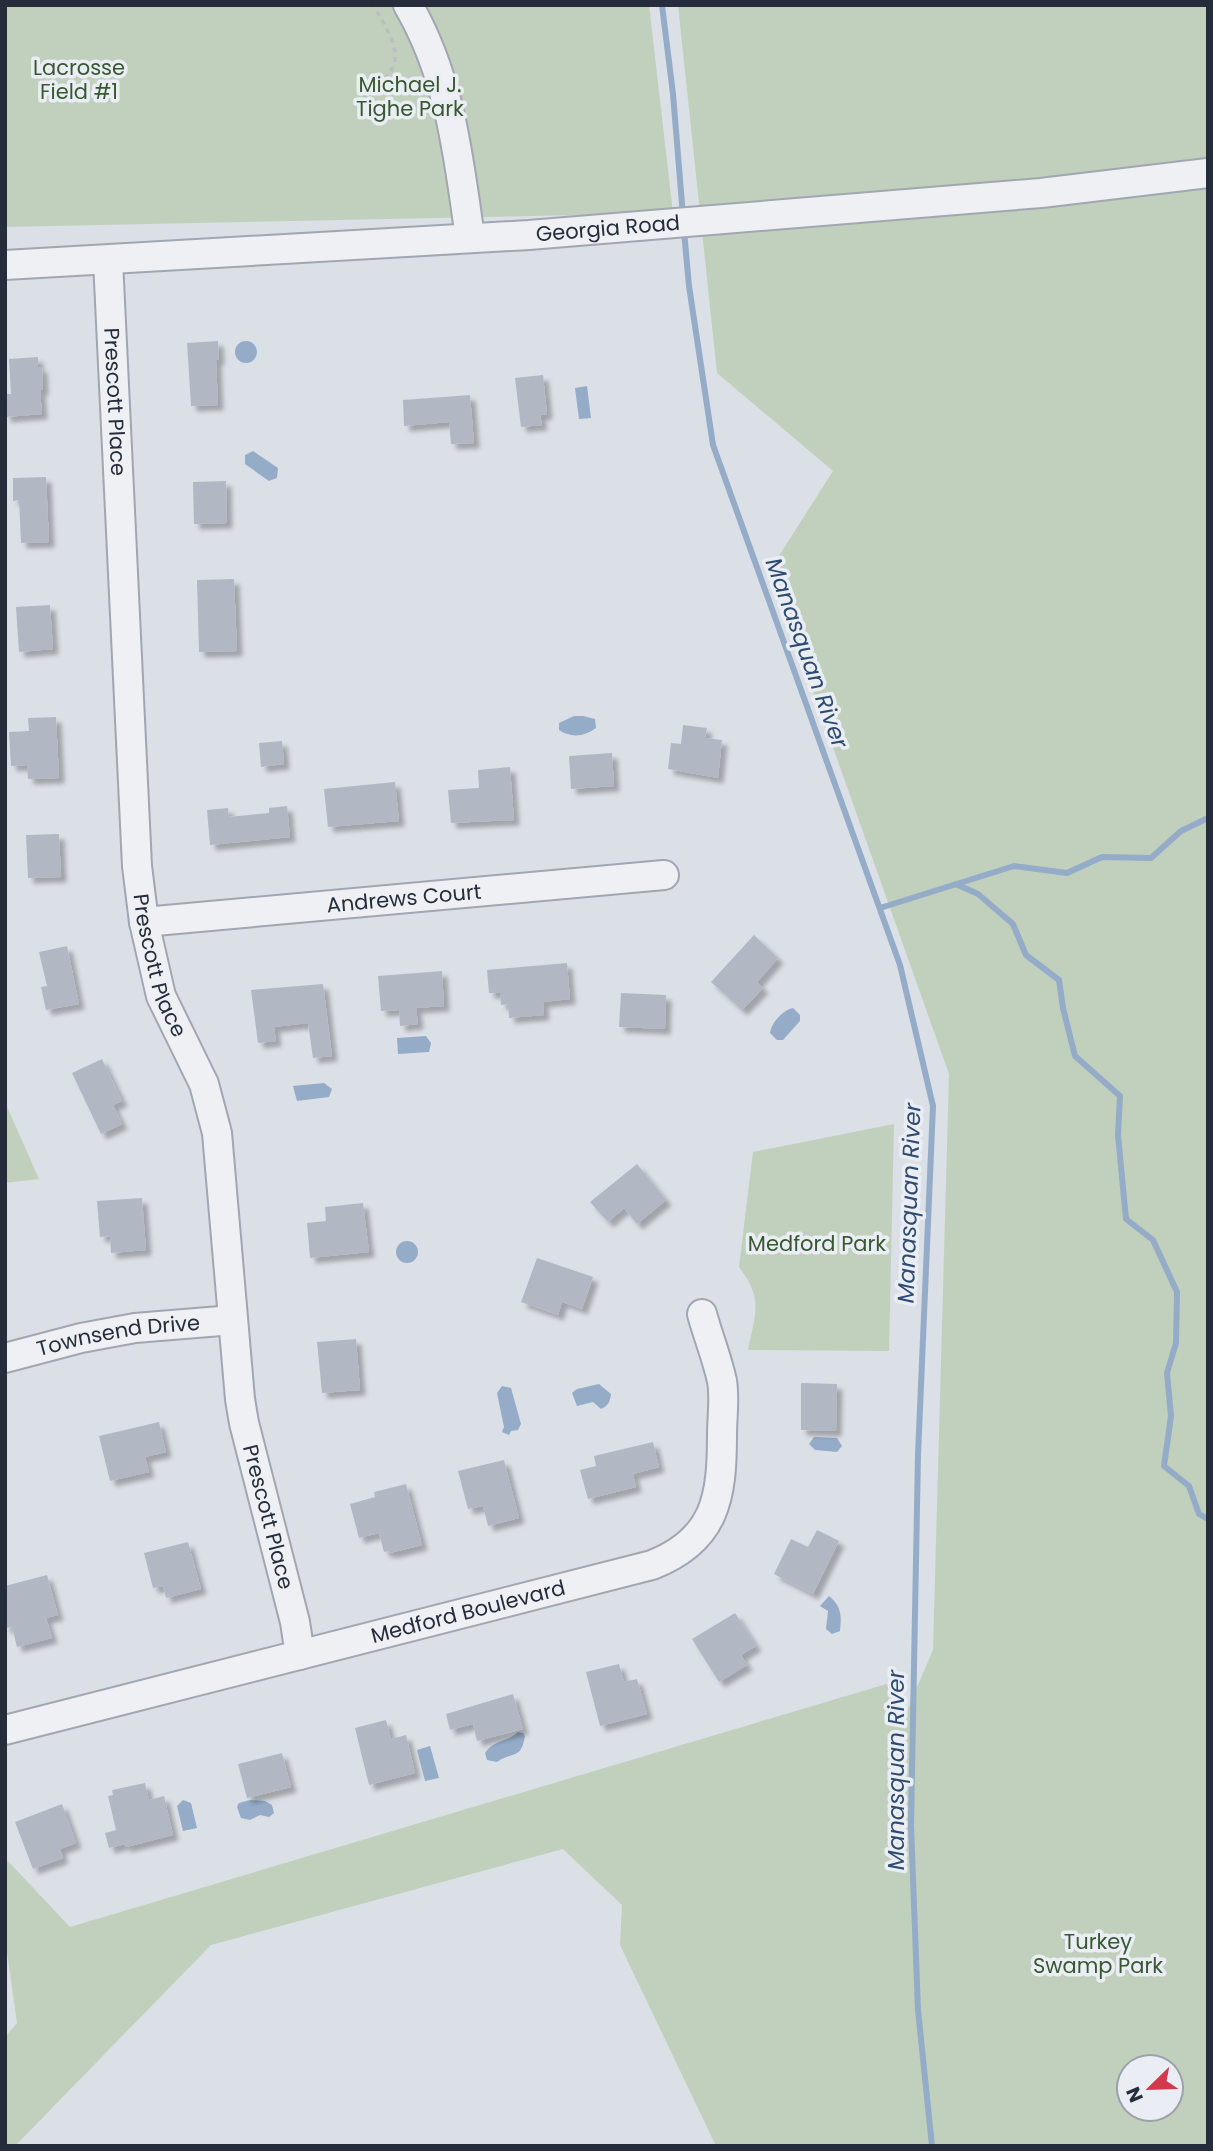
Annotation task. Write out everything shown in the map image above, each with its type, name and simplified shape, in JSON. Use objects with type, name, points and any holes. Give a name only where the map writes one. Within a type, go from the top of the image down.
[{"type":"street","points":[[408,5],[431,54],[448,104],[456,139],[470,238]]},
{"type":"street","name":"Georgia Road","points":[[5,265],[470,238],[1041,193],[1208,173]]},
{"type":"street","name":"Prescott Place","points":[[108,260],[137,866],[144,922],[161,996],[204,1084],[217,1133],[244,1423],[295,1622],[300,1654]]},
{"type":"street","name":"Andrews Court","points":[[144,922],[664,875]]},
{"type":"street","name":"Medford Boulevard","points":[[5,1730],[652,1565],[672,1557],[695,1541],[714,1510],[720,1490],[722,1383],[702,1314]]},
{"type":"street","name":"Townsend Drive","points":[[5,1358],[108,1333],[233,1320]]},
{"type":"path","points":[[355,106],[391,72],[396,61],[392,38],[373,5]]},
{"type":"green space","name":"Michael J. Tighe Park","points":[[5,5],[649,5],[673,213],[5,227]]},
{"type":"green space","name":"Turkey Swamp Park","points":[[678,5],[1208,5],[1208,2146],[716,2146],[620,1945],[622,1905],[563,1849],[211,1945],[15,2146],[5,2146],[5,2037],[17,2023],[5,1938],[5,1858],[70,1927],[900,1680],[900,1727],[933,1650],[949,1074],[770,570],[833,471],[717,373]]},
{"type":"green space","points":[[5,1102],[39,1179],[5,1183]]},
{"type":"green space","name":"Medford Park","points":[[894,1124],[889,1351],[748,1350],[756,1307],[752,1289],[739,1267],[753,1152]]},
{"type":"water","points":[[246,341],[254,344],[257,352],[254,360],[246,363],[238,360],[235,352],[238,344]]},
{"type":"water","points":[[587,386],[591,418],[579,419],[575,388]]},
{"type":"water","points":[[253,451],[278,468],[277,478],[269,481],[245,464],[245,455]]},
{"type":"water","points":[[574,716],[595,719],[596,728],[578,735],[559,730],[559,723]]},
{"type":"water","points":[[793,1008],[800,1015],[800,1021],[783,1040],[777,1040],[770,1033],[775,1021]]},
{"type":"water","points":[[426,1036],[431,1043],[429,1052],[398,1054],[397,1038]]},
{"type":"water","points":[[324,1083],[332,1089],[329,1097],[297,1101],[293,1086]]},
{"type":"water","points":[[407,1241],[415,1244],[418,1252],[415,1260],[407,1263],[399,1260],[396,1252],[399,1244]]},
{"type":"water","points":[[599,1384],[611,1394],[607,1405],[601,1409],[593,1402],[577,1406],[572,1393],[577,1389]]},
{"type":"water","points":[[502,1386],[511,1388],[521,1424],[518,1430],[511,1431],[509,1435],[502,1432],[504,1427],[497,1393]]},
{"type":"water","points":[[814,1437],[837,1438],[842,1446],[837,1452],[815,1450],[809,1444]]},
{"type":"water","points":[[829,1596],[836,1603],[841,1616],[840,1631],[832,1634],[826,1629],[828,1611],[820,1606]]},
{"type":"water","points":[[518,1732],[525,1736],[519,1752],[497,1762],[487,1760],[485,1753],[488,1749]]},
{"type":"water","points":[[430,1746],[439,1778],[425,1781],[417,1750]]},
{"type":"water","points":[[183,1800],[191,1803],[197,1828],[183,1831],[177,1806]]},
{"type":"water","points":[[250,1800],[265,1801],[272,1805],[274,1813],[269,1817],[260,1815],[250,1820],[241,1818],[237,1807],[239,1803]]},
{"type":"building","points":[[218,341],[218,405],[191,406],[187,343]]},
{"type":"building","points":[[38,357],[38,367],[42,367],[42,414],[5,417],[5,394],[11,394],[9,359]]},
{"type":"building","points":[[543,375],[547,414],[540,415],[542,425],[521,427],[515,378]]},
{"type":"building","points":[[470,395],[474,443],[451,444],[449,422],[404,426],[403,400]]},
{"type":"building","points":[[46,477],[49,542],[21,543],[19,500],[13,501],[13,478]]},
{"type":"building","points":[[226,481],[227,523],[194,524],[193,482]]},
{"type":"building","points":[[234,579],[237,651],[199,652],[197,580]]},
{"type":"building","points":[[50,605],[53,649],[19,652],[16,607]]},
{"type":"building","points":[[56,717],[59,778],[28,779],[27,765],[11,766],[9,732],[29,731],[28,718]]},
{"type":"building","points":[[683,725],[707,728],[705,738],[722,740],[718,778],[668,769],[671,743],[681,744]]},
{"type":"building","points":[[282,741],[284,764],[261,767],[259,743]]},
{"type":"building","points":[[612,753],[614,786],[571,789],[569,756]]},
{"type":"building","points":[[510,767],[514,820],[451,823],[448,790],[479,788],[478,770]]},
{"type":"building","points":[[395,782],[399,821],[328,827],[324,789]]},
{"type":"building","points":[[287,806],[290,837],[210,845],[207,810],[228,808],[229,817],[269,813],[269,808]]},
{"type":"building","points":[[59,834],[61,877],[28,878],[26,835]]},
{"type":"building","points":[[754,935],[778,958],[757,982],[763,988],[742,1010],[711,982]]},
{"type":"building","points":[[67,946],[79,1004],[46,1010],[41,987],[47,986],[39,952]]},
{"type":"building","points":[[567,963],[570,999],[543,1002],[544,1015],[509,1018],[508,1004],[501,1005],[500,993],[489,993],[487,970]]},
{"type":"building","points":[[442,971],[444,1006],[416,1008],[418,1024],[400,1026],[399,1010],[381,1011],[378,976]]},
{"type":"building","points":[[323,984],[332,1056],[313,1058],[308,1023],[274,1027],[276,1041],[258,1043],[251,990]]},
{"type":"building","points":[[621,993],[666,995],[665,1029],[619,1027]]},
{"type":"building","points":[[102,1059],[122,1101],[113,1105],[122,1124],[101,1134],[72,1073]]},
{"type":"building","points":[[637,1164],[666,1200],[637,1224],[624,1208],[608,1222],[590,1202]]},
{"type":"building","points":[[142,1198],[146,1250],[111,1253],[110,1236],[100,1237],[97,1201]]},
{"type":"building","points":[[363,1203],[369,1252],[310,1258],[307,1223],[326,1221],[325,1207]]},
{"type":"building","points":[[537,1258],[593,1277],[582,1309],[562,1302],[558,1315],[521,1302]]},
{"type":"building","points":[[356,1339],[360,1390],[322,1393],[317,1342]]},
{"type":"building","points":[[801,1383],[837,1384],[836,1431],[801,1430]]},
{"type":"building","points":[[159,1422],[166,1452],[145,1457],[149,1472],[110,1481],[99,1436]]},
{"type":"building","points":[[653,1442],[659,1467],[633,1474],[636,1487],[588,1499],[580,1470],[596,1466],[594,1456]]},
{"type":"building","points":[[504,1460],[519,1518],[488,1526],[483,1506],[468,1509],[458,1471]]},
{"type":"building","points":[[406,1484],[422,1545],[390,1553],[384,1552],[379,1533],[359,1538],[350,1504],[375,1497],[374,1492]]},
{"type":"building","points":[[817,1530],[839,1541],[813,1594],[774,1574],[791,1539],[808,1547]]},
{"type":"building","points":[[188,1542],[201,1589],[166,1598],[163,1586],[153,1588],[144,1553]]},
{"type":"building","points":[[47,1575],[58,1615],[46,1618],[52,1638],[17,1647],[12,1627],[5,1628],[5,1586]]},
{"type":"building","points":[[735,1613],[756,1646],[741,1655],[747,1665],[719,1682],[692,1639]]},
{"type":"building","points":[[619,1664],[624,1682],[637,1679],[647,1714],[600,1726],[586,1672]]},
{"type":"building","points":[[513,1694],[523,1729],[477,1741],[473,1724],[450,1730],[446,1714]]},
{"type":"building","points":[[386,1720],[391,1739],[406,1735],[415,1773],[369,1785],[355,1728]]},
{"type":"building","points":[[282,1753],[291,1787],[247,1798],[238,1764]]},
{"type":"building","points":[[145,1783],[149,1800],[164,1796],[173,1835],[126,1847],[125,1844],[109,1848],[105,1833],[116,1830],[108,1796],[113,1795],[112,1790]]},
{"type":"building","points":[[62,1804],[76,1843],[60,1849],[63,1858],[33,1869],[15,1822]]},
{"type":"waterway","name":"Manasquan River","points":[[662,5],[673,94],[683,216]]},
{"type":"waterway","name":"Manasquan River","points":[[684,231],[689,286],[713,445],[900,965],[933,1106],[918,1455],[911,1825],[918,2010],[932,2146]]},
{"type":"waterway","points":[[880,908],[1014,866],[1067,873],[1102,857],[1151,858],[1181,831],[1208,818]]},
{"type":"waterway","points":[[956,884],[978,894],[1013,924],[1026,955],[1059,980],[1075,1056],[1120,1096],[1118,1135],[1126,1219],[1153,1240],[1177,1292],[1176,1343],[1167,1373],[1171,1416],[1164,1466],[1189,1486],[1199,1514],[1208,1519]]},
{"type":"park label","name":"Lacrosse Field #1","points":[[79,80]]}]
